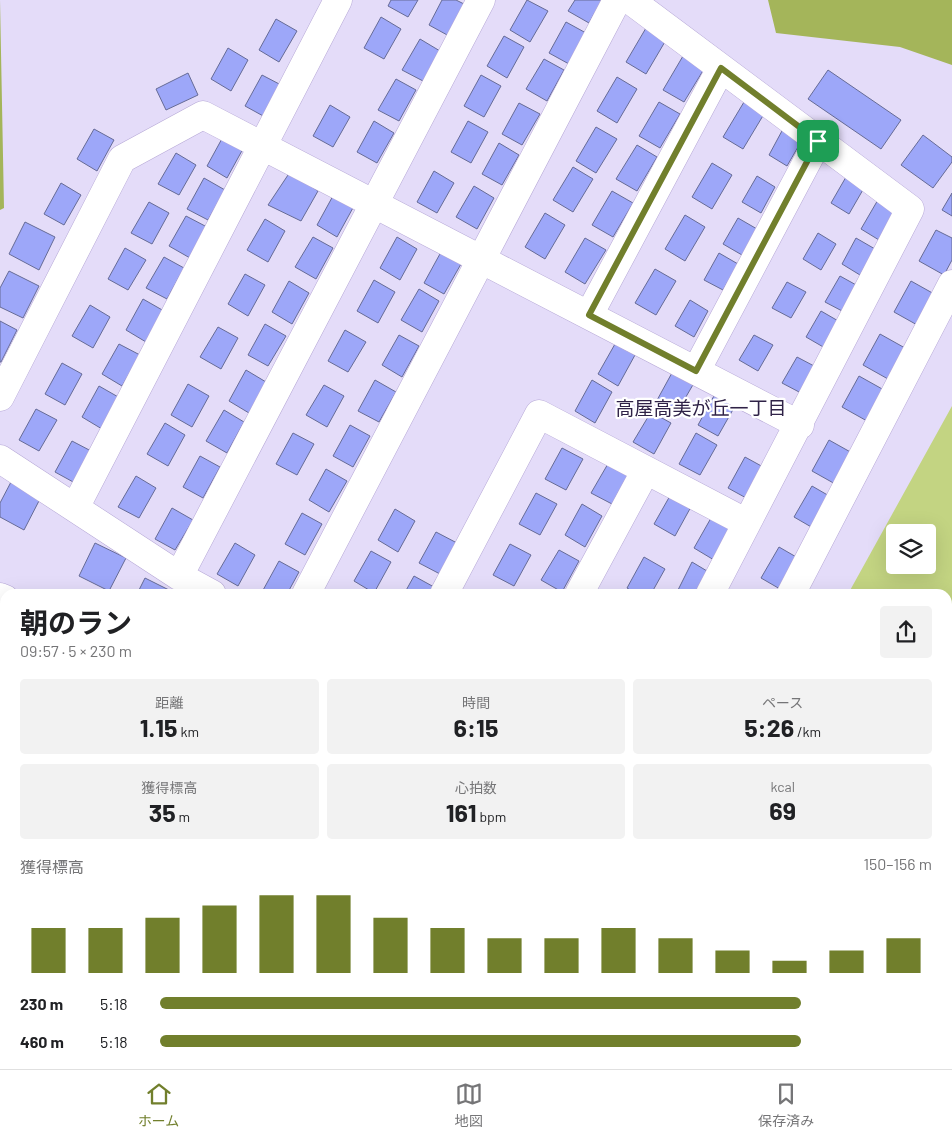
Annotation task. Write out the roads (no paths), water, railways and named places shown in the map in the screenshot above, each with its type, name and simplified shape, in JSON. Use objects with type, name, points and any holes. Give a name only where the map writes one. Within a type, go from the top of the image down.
[{"type":"street","points":[[75,508],[338,0]]},
{"type":"street","points":[[178,576],[481,0]]},
{"type":"street","points":[[309,589],[617,0]]},
{"type":"street","points":[[630,0],[910,210],[800,425],[713,589]]},
{"type":"street","points":[[589,315],[721,68]]},
{"type":"street","points":[[0,397],[122,159],[203,116],[800,425]]},
{"type":"street","points":[[696,371],[818,141]]},
{"type":"street","points":[[794,589],[952,284]]},
{"type":"street","points":[[447,589],[539,414],[747,523]]},
{"type":"street","points":[[0,459],[178,576],[203,589]]},
{"type":"street","points":[[582,589],[646,470]]},
{"type":"district","name":"高屋高美が丘一丁目","points":[[701,407]]}]
